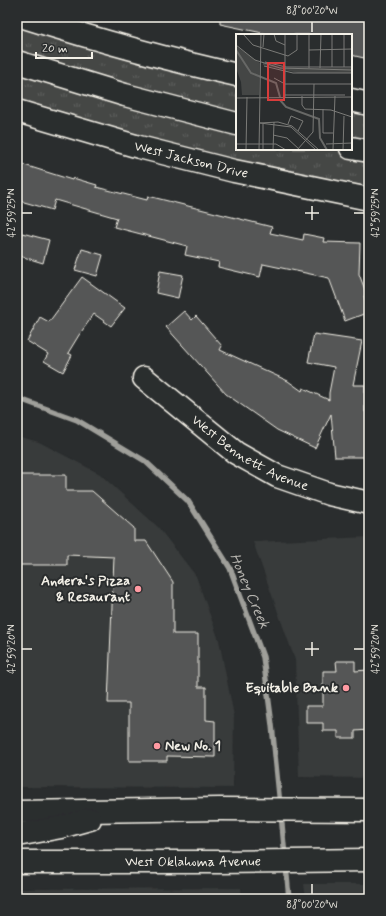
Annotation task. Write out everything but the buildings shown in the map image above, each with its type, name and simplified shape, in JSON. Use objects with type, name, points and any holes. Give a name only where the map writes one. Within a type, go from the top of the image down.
[{"type":"street","points":[[24,17],[108,42],[236,76]]},
{"type":"street","points":[[17,62],[125,96],[236,124]]},
{"type":"street","points":[[352,100],[369,104]]},
{"type":"street","name":"West Jackson Drive","points":[[17,111],[139,147],[234,171],[369,199]]},
{"type":"street","points":[[352,148],[369,151]]},
{"type":"street","name":"West Bennett Avenue","points":[[144,378],[236,453],[277,476],[329,494],[369,503]]},
{"type":"street","points":[[17,812],[242,809],[369,810]]},
{"type":"street","points":[[17,835],[61,827],[118,810]]},
{"type":"street","name":"West Oklahoma Avenue","points":[[17,862],[369,860]]},
{"type":"shaded area","points":[[17,436],[39,442],[100,474],[158,527],[196,576],[219,640],[234,716],[233,788],[17,787]]},
{"type":"shaded area","points":[[369,537],[369,778],[299,777],[295,660],[253,542]]},
{"type":"shaded area","points":[[304,884],[369,884],[369,899],[306,899]]},
{"type":"shaded area","points":[[241,888],[242,899],[17,899],[17,889]]},
{"type":"green space","points":[[17,22],[236,82],[236,150],[352,150],[352,109],[369,113],[369,187],[195,153],[17,101]]},
{"type":"waterway","name":"Honey Creek","points":[[17,398],[77,420],[145,461],[188,501],[230,568],[263,657],[280,805]]},
{"type":"waterway","name":"Honey Creek","points":[[281,814],[285,857]]},
{"type":"waterway","name":"Honey Creek","points":[[286,865],[289,899]]},
{"type":"place","name":"Andera's Pizza & Resaurant","points":[[138,589]]},
{"type":"place","name":"Equitable Bank","points":[[346,688]]},
{"type":"place","name":"New No. 1","points":[[157,746]]}]
